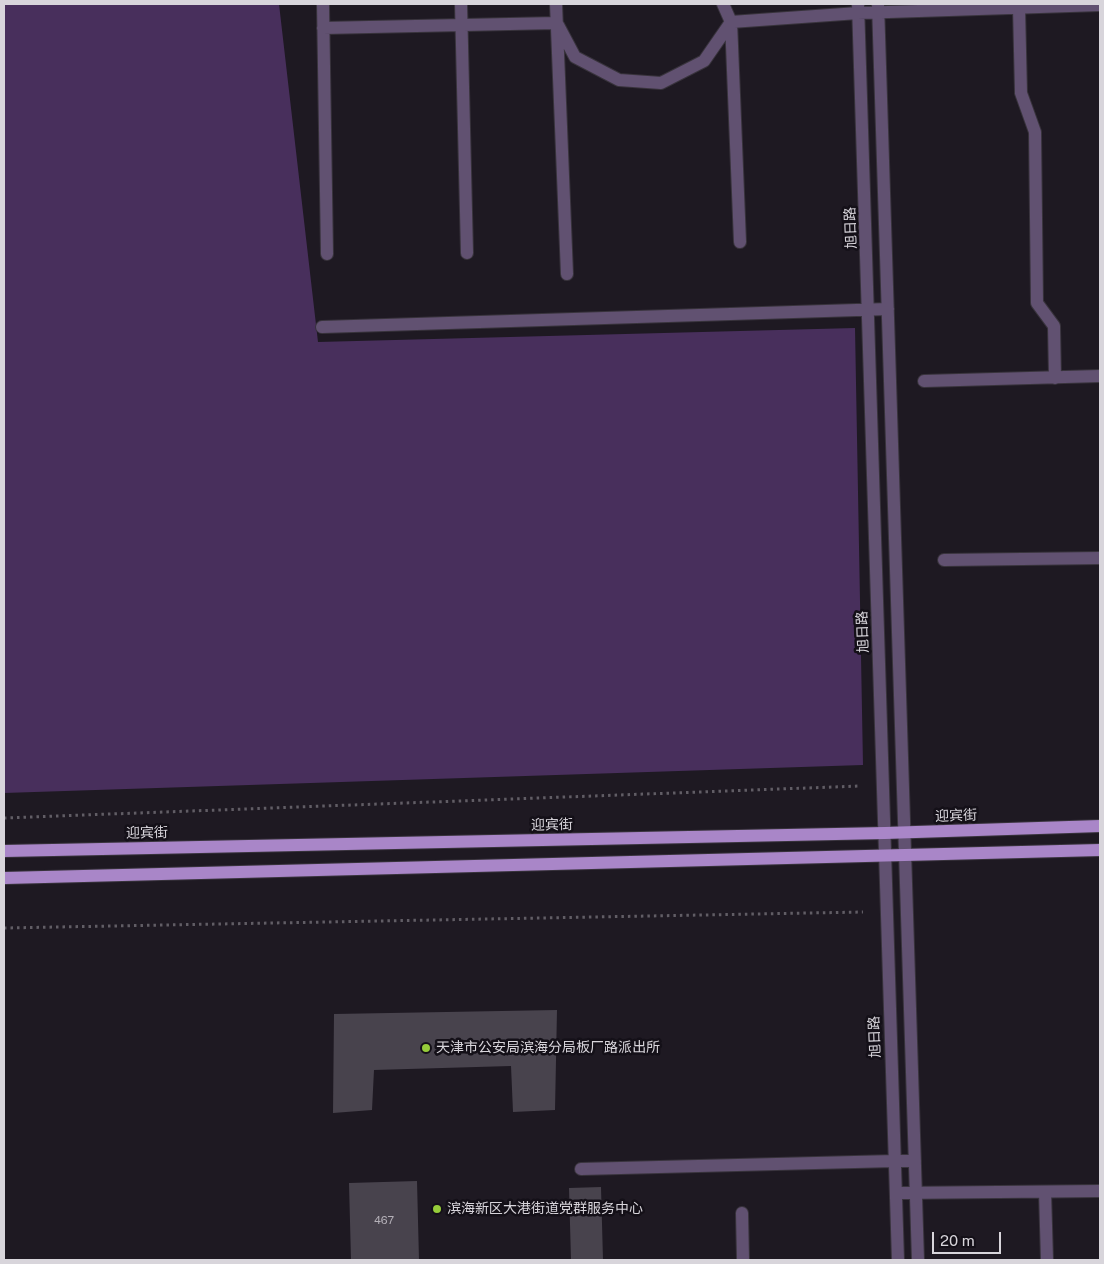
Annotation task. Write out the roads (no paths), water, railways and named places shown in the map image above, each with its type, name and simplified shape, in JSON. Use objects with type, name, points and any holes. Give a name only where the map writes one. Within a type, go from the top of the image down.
[{"type":"main road","name":"迎宾街","points":[[4,851],[884,833],[1100,826]]},
{"type":"main road","points":[[5,878],[1100,850]]},
{"type":"street","points":[[323,4],[327,254]]},
{"type":"street","points":[[461,4],[466,253]]},
{"type":"street","points":[[556,4],[567,274]]},
{"type":"street","points":[[556,23],[567,4]]},
{"type":"street","points":[[723,4],[731,22]]},
{"type":"street","points":[[730,4],[740,242]]},
{"type":"street","points":[[556,23],[575,56],[619,80],[661,83],[704,61],[731,22],[858,8],[1019,8],[1100,5]]},
{"type":"street","name":"旭日路","points":[[858,8],[898,1260]]},
{"type":"street","points":[[878,8],[918,1260]]},
{"type":"street","points":[[1019,8],[1021,93],[1034,132],[1037,303],[1054,326],[1054,378]]},
{"type":"street","points":[[323,28],[556,23]]},
{"type":"street","points":[[322,327],[888,309]]},
{"type":"street","points":[[924,381],[1100,376]]},
{"type":"street","points":[[944,560],[1100,558]]},
{"type":"street","points":[[581,1169],[915,1161]]},
{"type":"street","points":[[896,1193],[1100,1191]]},
{"type":"street","points":[[1045,1192],[1047,1260]]},
{"type":"street","points":[[742,1213],[743,1260]]},
{"type":"place","name":"天津市公安局滨海分局板厂路派出所","points":[[426,1048]]},
{"type":"place","name":"滨海新区大港街道党群服务中心","points":[[437,1209]]}]
